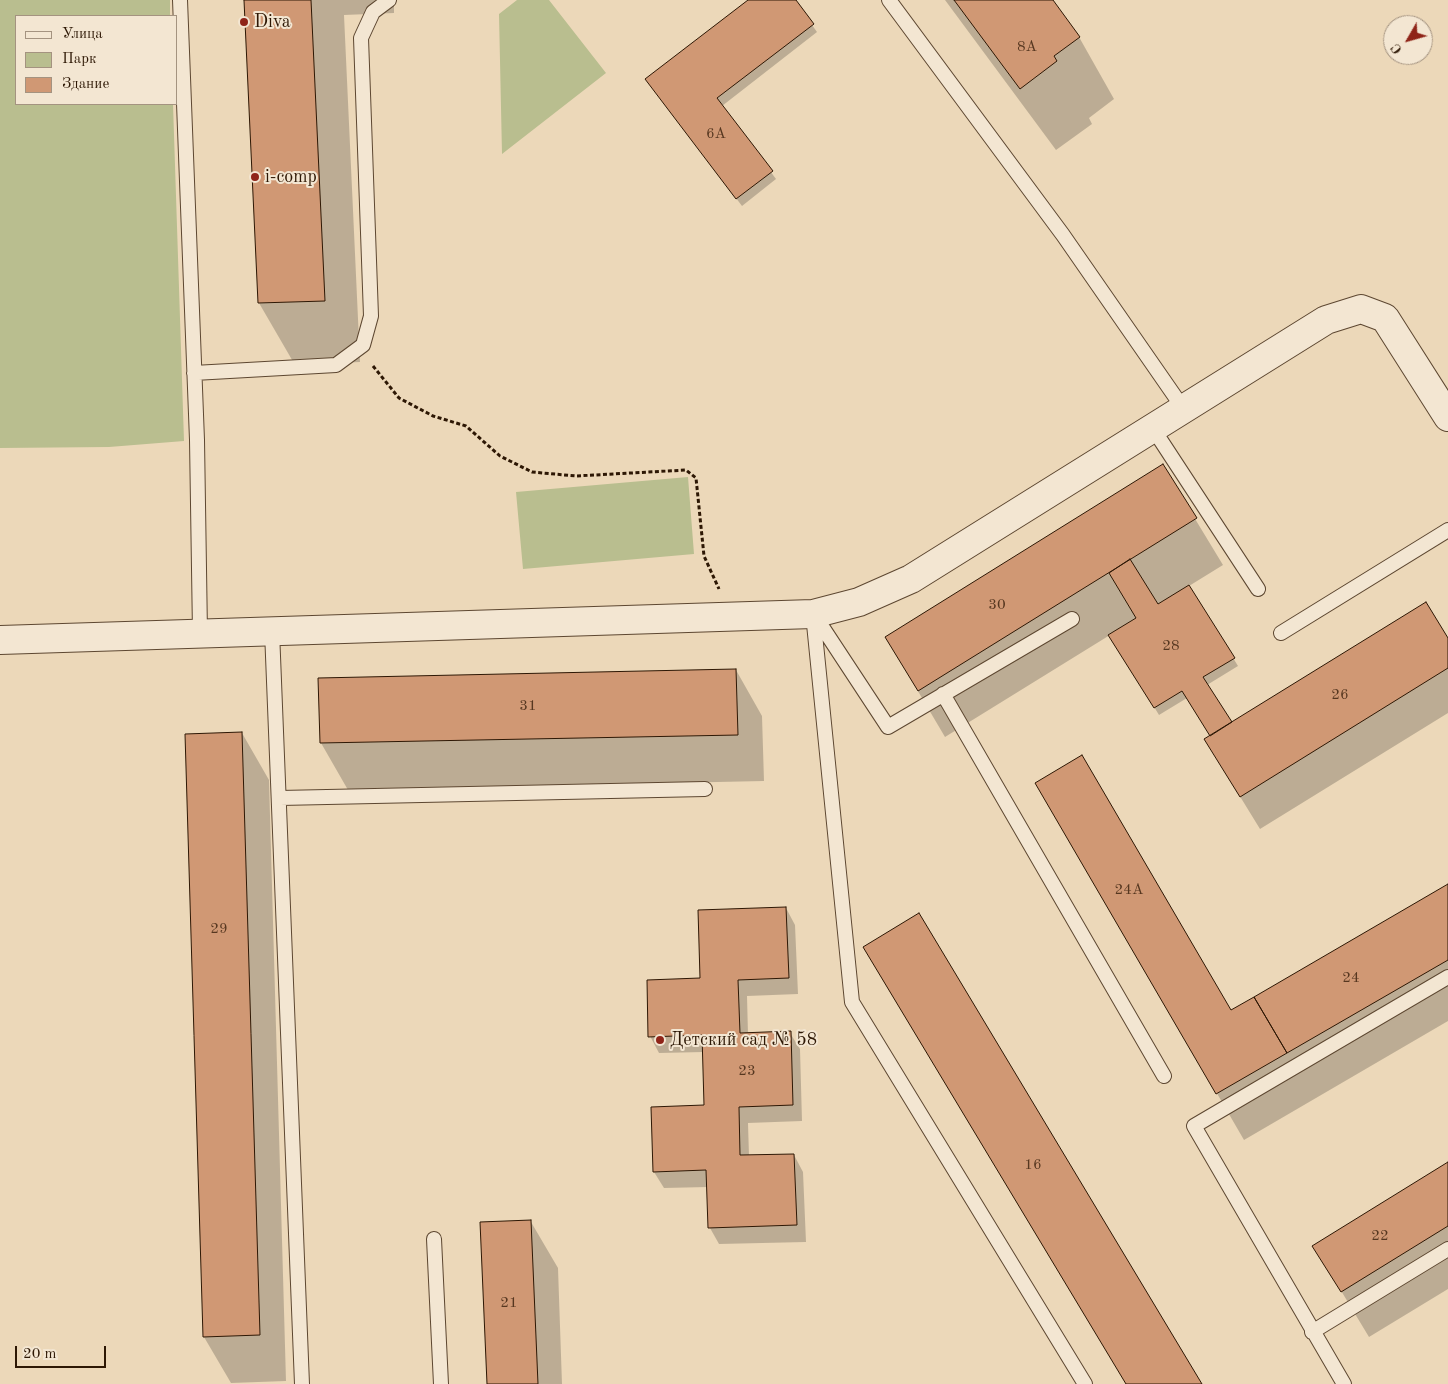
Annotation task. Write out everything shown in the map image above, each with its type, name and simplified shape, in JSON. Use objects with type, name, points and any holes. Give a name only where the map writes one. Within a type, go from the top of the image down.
[{"type":"street","points":[[0,640],[813,614],[859,602],[912,579],[1152,427],[1326,320],[1361,309],[1385,318],[1448,418]]},
{"type":"lane","points":[[180,0],[194,373],[200,633]]},
{"type":"lane","points":[[194,373],[336,365],[363,345],[371,316],[361,38],[373,12],[389,0]]},
{"type":"lane","points":[[889,0],[1063,234],[1183,408]]},
{"type":"lane","points":[[1152,427],[1258,589]]},
{"type":"lane","points":[[1281,633],[1448,530]]},
{"type":"lane","points":[[813,614],[888,727],[1072,619]]},
{"type":"lane","points":[[813,614],[852,1002],[1085,1384]]},
{"type":"lane","points":[[272,631],[302,1384]]},
{"type":"lane","points":[[944,694],[1164,1076]]},
{"type":"lane","points":[[280,798],[705,790]]},
{"type":"lane","points":[[1344,1384],[1312,1332],[1194,1126],[1448,977]]},
{"type":"lane","points":[[434,1240],[441,1384]]},
{"type":"lane","points":[[1312,1332],[1448,1249]]},
{"type":"path","points":[[374,368],[400,398],[433,416],[466,426],[500,456],[532,472],[576,476],[686,470],[696,478],[704,556],[733,616]]},
{"type":"green space","points":[[0,0],[170,0],[170,15],[15,15],[15,105],[173,105],[184,441],[109,447],[0,448]]},
{"type":"green space","points":[[517,0],[549,0],[606,73],[502,154],[499,14]]},
{"type":"green space","points":[[688,477],[694,554],[523,569],[516,492]]},
{"type":"building","points":[[244,0],[311,0],[325,301],[258,303]]},
{"type":"building","points":[[748,0],[796,0],[814,24],[717,98],[773,171],[736,199],[645,79]]},
{"type":"building","points":[[954,0],[1053,0],[1080,37],[1054,56],[1057,61],[1020,89]]},
{"type":"building","points":[[1163,464],[1197,518],[918,691],[885,637]]},
{"type":"building","points":[[1130,559],[1158,604],[1189,585],[1235,658],[1203,677],[1232,722],[1210,736],[1182,691],[1154,708],[1108,635],[1136,618],[1109,573]]},
{"type":"building","points":[[1426,602],[1448,638],[1448,668],[1240,797],[1204,739]]},
{"type":"building","points":[[736,669],[738,735],[320,743],[318,678]]},
{"type":"building","points":[[242,732],[260,1335],[203,1337],[185,734]]},
{"type":"building","points":[[1082,755],[1231,1010],[1254,997],[1287,1053],[1216,1094],[1035,783]]},
{"type":"building","points":[[1448,884],[1448,960],[1287,1053],[1254,997]]},
{"type":"building","points":[[786,907],[789,978],[738,980],[740,1033],[791,1031],[793,1105],[739,1107],[740,1155],[794,1154],[797,1225],[708,1228],[706,1170],[653,1172],[651,1107],[704,1105],[702,1035],[648,1037],[647,980],[700,978],[698,910]]},
{"type":"building","points":[[919,913],[1202,1384],[1126,1384],[863,947]]},
{"type":"building","points":[[1448,1162],[1448,1226],[1341,1292],[1312,1246]]},
{"type":"building","points":[[531,1220],[538,1384],[487,1384],[480,1222]]},
{"type":"place","name":"Diva","points":[[244,22]]},
{"type":"place","name":"i-comp","points":[[255,177]]},
{"type":"place","name":"Детский сад № 58","points":[[660,1040]]}]
